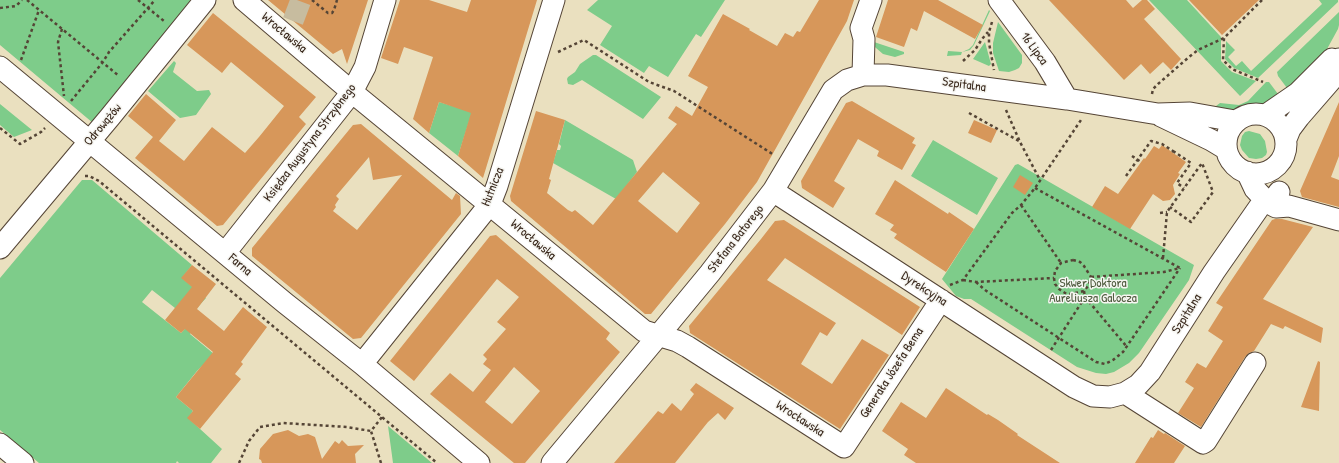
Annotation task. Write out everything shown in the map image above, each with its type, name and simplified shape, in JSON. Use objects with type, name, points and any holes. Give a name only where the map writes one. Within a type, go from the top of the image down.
[{"type":"street","name":"Odrowążów","points":[[0,248],[205,0]]},
{"type":"street","name":"Wrocławska","points":[[244,0],[291,29],[352,92],[644,331],[677,341],[688,347],[844,447]]},
{"type":"street","name":"Księdza Augustyna Strzybnego","points":[[225,253],[352,92],[365,67],[385,0]]},
{"type":"street","name":"Hutnicza","points":[[362,364],[490,204],[554,0]]},
{"type":"street","points":[[863,75],[864,39],[861,28],[871,0]]},
{"type":"street","name":"16 Lipca","points":[[996,10],[1045,62],[1067,99]]},
{"type":"street","points":[[1266,115],[1298,93],[1339,52]]},
{"type":"street","points":[[1286,139],[1281,126],[1266,115],[1257,113],[1247,114],[1235,121],[1230,127],[1225,141],[1226,149],[1231,162],[1238,168],[1247,172],[1261,173],[1274,168],[1284,153],[1286,139],[1290,129],[1332,79],[1339,59]]},
{"type":"street","name":"Farna","points":[[10,66],[90,141],[362,364],[479,463]]},
{"type":"street","name":"Szpitalna","points":[[863,75],[887,74],[1067,99],[1158,114],[1190,113],[1235,121]]},
{"type":"street","name":"Stefana Batorego","points":[[552,463],[710,273],[773,191],[833,90],[846,80],[863,75]]},
{"type":"street","name":"Szpitalna","points":[[1158,114],[1226,149]]},
{"type":"street","points":[[1274,168],[1274,177],[1279,200]]},
{"type":"street","points":[[1247,172],[1255,189],[1279,200],[1339,220]]},
{"type":"street","name":"Dyrekcyjna","points":[[773,191],[1074,387]]},
{"type":"street","name":"Szpitalna","points":[[1074,387],[1093,396],[1110,397],[1125,393],[1138,385],[1150,372],[1214,272],[1260,206],[1279,200]]},
{"type":"street","name":"Generała Józefa Bema","points":[[844,447],[941,300]]},
{"type":"street","points":[[1125,393],[1202,442],[1206,441],[1256,363]]},
{"type":"street","points":[[0,444],[23,463]]},
{"type":"path","points":[[0,8],[16,6],[22,0]]},
{"type":"path","points":[[27,0],[123,79]]},
{"type":"path","points":[[138,0],[167,24]]},
{"type":"path","points":[[68,105],[103,62],[109,52],[155,0]]},
{"type":"path","points":[[312,0],[328,14],[332,14],[337,0]]},
{"type":"path","points":[[1152,95],[1153,89],[1189,57],[1198,50],[1224,38],[1263,0]]},
{"type":"path","points":[[10,66],[39,10]]},
{"type":"path","points":[[994,71],[990,53],[989,32],[996,10]]},
{"type":"path","points":[[62,29],[58,42],[65,102]]},
{"type":"path","points":[[963,60],[975,50],[982,39],[989,32]]},
{"type":"path","points":[[1224,38],[1223,60],[1232,69],[1263,82]]},
{"type":"path","points":[[556,53],[584,40],[649,82],[674,91],[776,156]]},
{"type":"path","points":[[1004,107],[1040,180]]},
{"type":"path","points":[[969,113],[1020,142]]},
{"type":"path","points":[[963,280],[1012,213],[1021,205],[1035,188],[1082,118]]},
{"type":"path","points":[[0,128],[20,144],[41,132]]},
{"type":"path","points":[[1126,176],[1151,141],[1162,144],[1191,163],[1178,183],[1184,188]]},
{"type":"path","points":[[1132,156],[1141,162]]},
{"type":"path","points":[[1163,258],[1167,212],[1170,207],[1202,163],[1213,192],[1191,222],[1170,207]]},
{"type":"path","points":[[80,176],[89,176],[99,181],[437,463]]},
{"type":"path","points":[[1035,188],[1180,268]]},
{"type":"path","points":[[1021,205],[1061,263]]},
{"type":"path","points":[[1160,213],[1167,212]]},
{"type":"path","points":[[1073,260],[1080,262],[1091,276],[1088,286],[1084,291],[1071,294],[1065,293],[1059,289],[1055,284],[1054,278],[1055,271],[1061,263],[1073,260]]},
{"type":"path","points":[[1091,276],[1164,272],[1180,268]]},
{"type":"path","points":[[976,282],[985,290],[1058,338],[1096,362],[1105,364],[1113,360],[1127,347],[1180,268]]},
{"type":"path","points":[[941,300],[948,286],[963,280],[976,282],[1054,278]]},
{"type":"path","points":[[1084,291],[1086,296],[1127,347]]},
{"type":"path","points":[[1051,348],[1086,296]]},
{"type":"path","points":[[372,431],[382,417]]},
{"type":"path","points":[[239,463],[249,441],[260,428],[283,423],[347,427],[372,431]]},
{"type":"path","points":[[372,431],[381,463]]},
{"type":"green space","points":[[0,0],[195,0],[93,123],[0,45]]},
{"type":"green space","points":[[598,0],[725,0],[701,37],[696,34],[668,77],[649,66],[644,73],[600,45],[612,26],[587,10]]},
{"type":"green space","points":[[1149,0],[1187,0],[1221,37],[1221,61],[1232,72],[1256,81],[1240,96]]},
{"type":"green space","points":[[1319,0],[1338,0],[1338,2],[1258,78],[1234,68],[1225,59],[1226,41],[1235,50],[1228,57],[1236,66],[1242,61],[1251,71],[1322,4]]},
{"type":"green space","points":[[989,10],[990,11],[974,45],[970,50],[962,52],[969,49],[973,45]]},
{"type":"green space","points":[[1339,12],[1338,29],[1321,60],[1290,92],[1278,76],[1277,72]]},
{"type":"green space","points":[[998,22],[1022,55],[1022,63],[1019,68],[1009,72],[999,71],[993,53],[993,43]]},
{"type":"green space","points":[[874,42],[904,52],[904,54],[895,57],[883,54],[873,45]]},
{"type":"green space","points":[[985,42],[991,64],[989,66],[973,59]]},
{"type":"green space","points":[[948,51],[962,52],[961,55],[947,56]]},
{"type":"green space","points":[[593,55],[596,55],[661,97],[643,119],[582,80],[573,85],[568,84],[568,77],[575,72],[580,64]]},
{"type":"green space","points":[[174,61],[176,63],[173,72],[197,91],[209,90],[211,94],[196,115],[180,118],[148,91]]},
{"type":"green space","points":[[1266,82],[1269,82],[1281,98],[1266,107],[1253,107],[1237,111],[1213,111],[1220,103],[1239,105],[1248,101]]},
{"type":"green space","points":[[439,102],[472,112],[458,156],[429,133]]},
{"type":"green space","points":[[0,104],[32,130],[14,137],[0,125]]},
{"type":"green space","points":[[565,120],[633,160],[637,172],[616,199],[553,163],[557,150],[560,150],[561,146],[559,144]]},
{"type":"green space","points":[[1249,131],[1260,134],[1265,141],[1267,152],[1262,158],[1249,158],[1242,150],[1240,145],[1242,136],[1245,132]]},
{"type":"green space","points":[[933,140],[998,178],[977,215],[911,176]]},
{"type":"green space","name":"Skwer Doktora Aureliusza Galocza","points":[[1018,164],[1194,265],[1189,280],[1139,353],[1129,363],[1114,372],[1106,374],[1096,373],[1077,367],[971,299],[964,299],[956,296],[942,279],[1015,165]]},
{"type":"green space","points":[[82,180],[92,180],[192,265],[182,278],[206,298],[196,309],[175,308],[152,290],[142,302],[181,333],[191,322],[196,326],[190,334],[214,354],[197,371],[176,397],[193,411],[188,418],[222,449],[211,463],[179,463],[177,461],[176,463],[39,463],[0,430],[0,278]]},
{"type":"green space","points":[[388,426],[432,463],[393,463]]},
{"type":"building","points":[[268,0],[368,0],[347,64],[342,49],[333,54]]},
{"type":"building","points":[[400,0],[429,0],[467,12],[471,0],[537,0],[483,178],[458,156],[471,113],[439,102],[429,133],[413,119],[433,57],[404,47],[398,64],[381,58]]},
{"type":"building","points":[[819,0],[854,0],[847,21],[757,182],[725,224],[651,314],[645,314],[511,201],[510,196],[536,111],[565,120],[549,179],[551,180],[547,193],[568,210],[572,212],[575,210],[593,225],[677,124],[668,118],[676,106],[692,116],[708,87],[688,76],[723,14],[777,46],[785,33],[793,37],[797,31],[800,32]],"holes":[[[663,172],[700,203],[677,233],[638,201]]]},
{"type":"building","points":[[888,0],[938,0],[983,25],[975,39],[924,11],[917,31],[911,28],[904,47],[876,37]]},
{"type":"building","points":[[1049,0],[1126,0],[1133,8],[1142,0],[1147,0],[1155,9],[1144,19],[1181,59],[1171,70],[1163,62],[1150,74],[1141,64],[1124,80]]},
{"type":"building","points":[[1189,0],[1259,0],[1222,35]]},
{"type":"building","points":[[213,13],[316,97],[299,117],[306,124],[223,225],[217,226],[135,158],[153,137],[128,116],[146,94],[176,120],[159,141],[184,161],[212,127],[245,153],[259,137],[284,106],[231,62],[222,73],[187,45]]},
{"type":"building","points":[[852,101],[915,138],[912,143],[916,145],[902,170],[877,156],[879,151],[858,139],[834,181],[845,188],[833,208],[802,188],[801,181],[846,103]]},
{"type":"building","points":[[1339,102],[1339,156],[1331,177],[1339,180],[1339,207],[1302,197],[1300,191]]},
{"type":"building","points":[[974,120],[997,130],[991,143],[968,133]]},
{"type":"building","points":[[361,124],[452,200],[456,193],[460,196],[461,214],[361,338],[353,339],[252,256],[252,248],[353,125]],"holes":[[[369,157],[373,180],[402,175],[357,230],[333,211],[339,199],[336,196]]]},
{"type":"building","points":[[1162,145],[1186,162],[1178,173],[1180,174],[1173,185],[1175,194],[1170,200],[1163,201],[1153,194],[1130,229],[1092,207],[1105,186],[1118,194],[1154,146],[1159,149]]},
{"type":"building","points":[[1020,175],[1033,183],[1025,195],[1013,187]]},
{"type":"building","points":[[895,180],[948,214],[949,212],[974,229],[946,272],[894,238],[897,234],[890,230],[894,225],[875,214]]},
{"type":"building","points":[[1282,219],[1313,227],[1263,299],[1323,328],[1321,343],[1285,326],[1283,329],[1271,324],[1254,351],[1245,357],[1201,427],[1178,413],[1194,388],[1185,382],[1197,363],[1206,368],[1223,341],[1208,331],[1223,307],[1216,303],[1272,220]]},
{"type":"building","points":[[784,220],[920,307],[902,335],[785,258],[767,280],[836,323],[827,336],[820,332],[801,364],[832,384],[862,339],[889,355],[840,429],[690,333],[689,326],[775,221]]},
{"type":"building","points":[[496,235],[610,333],[606,339],[620,352],[525,463],[514,463],[430,394],[450,373],[473,392],[491,370],[483,364],[487,359],[483,355],[506,329],[497,322],[519,297],[497,279],[414,381],[390,361],[490,236]],"holes":[[[514,367],[540,391],[512,424],[485,402]]]},
{"type":"building","points":[[192,265],[216,284],[197,309],[224,331],[243,307],[267,327],[241,362],[243,364],[235,374],[241,379],[200,429],[187,418],[193,411],[176,397],[213,352],[185,329],[181,333],[165,320],[192,287],[181,278]]},
{"type":"building","points":[[1318,361],[1320,362],[1319,411],[1301,407]]},
{"type":"building","points":[[696,383],[734,408],[725,420],[718,413],[708,422],[675,463],[614,463],[658,411],[663,414],[672,403],[681,411],[694,394],[690,390]]},
{"type":"building","points":[[946,388],[987,415],[988,414],[998,420],[1018,434],[1017,435],[1060,463],[916,463],[904,455],[908,449],[882,431],[901,402],[926,418]]},
{"type":"building","points":[[288,430],[299,436],[308,434],[315,437],[322,459],[335,441],[339,444],[342,440],[348,446],[364,445],[355,454],[356,463],[262,463],[259,459],[260,449],[273,434]]},
{"type":"building","points":[[1158,430],[1185,446],[1174,463],[1135,463],[1151,437],[1153,438]]},
{"type":"tunnel","points":[[293,21],[301,0]]}]
